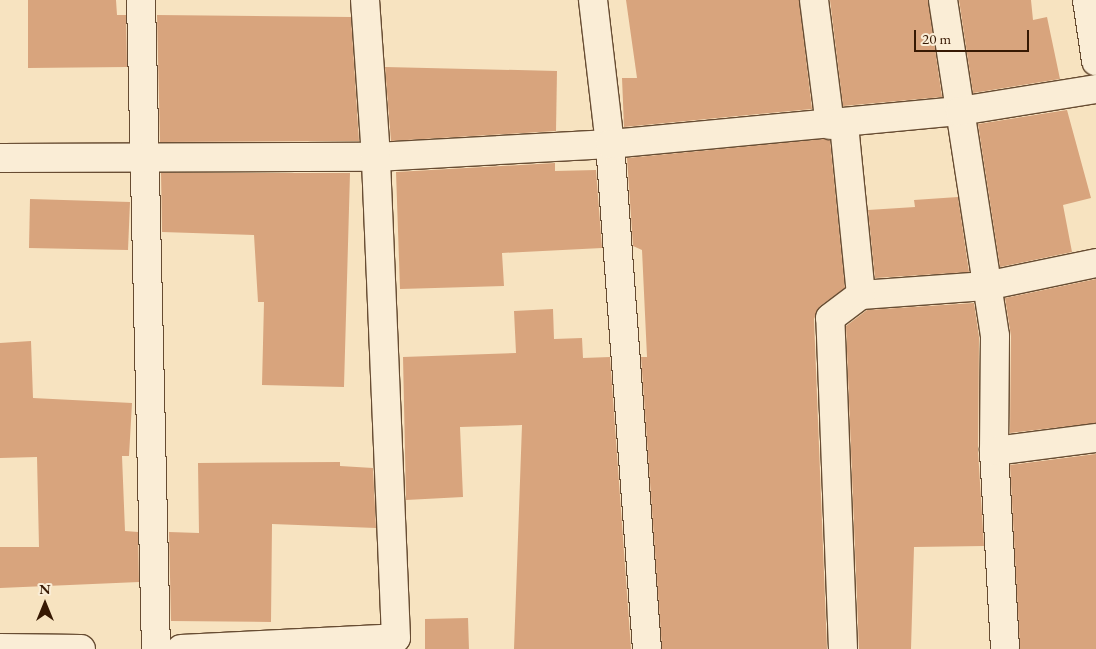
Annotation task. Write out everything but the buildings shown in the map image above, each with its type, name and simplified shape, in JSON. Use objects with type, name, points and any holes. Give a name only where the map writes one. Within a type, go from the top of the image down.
[{"type":"street","points":[[141,0],[156,649]]},
{"type":"street","points":[[181,649],[396,644],[376,157],[365,0]]},
{"type":"street","points":[[593,0],[610,144],[647,649]]},
{"type":"street","points":[[814,0],[837,124],[861,295]]},
{"type":"street","points":[[942,0],[995,336],[994,450],[1005,649]]},
{"type":"street","points":[[1087,0],[1096,61]]},
{"type":"street","points":[[0,158],[376,157],[610,144],[960,111],[1096,89]]},
{"type":"street","points":[[843,649],[830,318],[861,295],[986,286],[1096,262]]},
{"type":"street","points":[[994,450],[1096,438]]},
{"type":"street","points":[[0,648],[81,649]]}]
